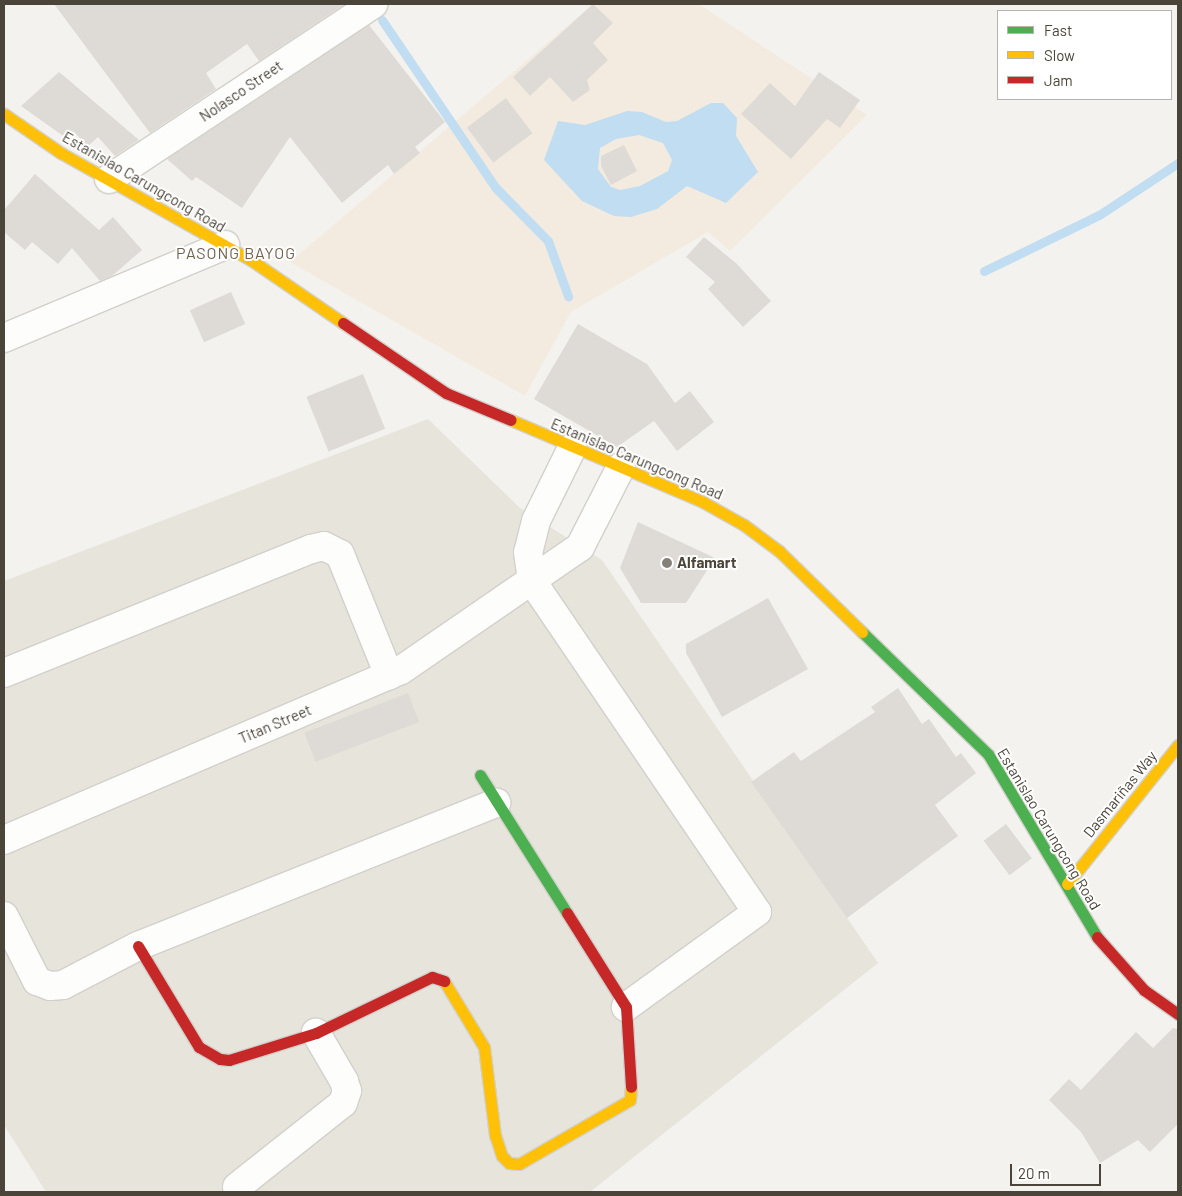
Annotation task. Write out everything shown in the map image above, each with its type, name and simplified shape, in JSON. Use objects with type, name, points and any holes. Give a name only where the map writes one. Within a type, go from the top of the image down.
[{"type":"street","name":"Nolasco Street","points":[[109,179],[373,4]]},
{"type":"street","name":"Estanislao Carungcong Road","points":[[4,114],[61,153],[225,245],[446,393],[703,502],[744,525],[779,551],[988,754],[1067,884],[1103,948],[1120,970],[1178,1014]]},
{"type":"street","points":[[4,338],[225,245]]},
{"type":"street","points":[[572,448],[536,520],[528,552],[532,581],[757,912],[626,1007]]},
{"type":"street","name":"Titan Street","points":[[4,840],[389,675],[532,581],[580,546],[621,467]]},
{"type":"street","points":[[4,673],[311,549],[324,546],[340,554],[389,675]]},
{"type":"street","name":"Dasmariñas Way","points":[[1067,884],[1178,745]]},
{"type":"street","points":[[138,946],[182,1021],[206,1053],[229,1060],[316,1032],[432,977],[439,978],[445,982],[484,1047],[495,1135],[502,1156],[509,1163],[519,1164],[630,1100],[632,1081],[626,1007],[480,775]]},
{"type":"street","points":[[4,916],[37,981],[50,986],[63,985],[138,946],[496,803]]},
{"type":"street","points":[[237,1187],[343,1103],[347,1092],[344,1081],[316,1032]]},
{"type":"shaded area","points":[[593,4],[699,4],[867,115],[730,251],[708,232],[571,312],[525,396],[290,262]]},
{"type":"shaded area","points":[[428,419],[520,508],[602,560],[878,963],[590,1192],[46,1192],[4,1125],[4,581]]},
{"type":"water","points":[[711,103],[723,103],[737,118],[736,136],[758,172],[726,203],[687,186],[657,209],[631,217],[614,216],[582,201],[544,160],[558,121],[585,125],[627,111],[642,112],[666,122],[677,121]],"holes":[[[639,135],[663,143],[672,160],[668,171],[640,186],[620,190],[611,187],[598,169],[600,148],[616,139]]]},
{"type":"building","points":[[54,4],[345,4],[259,61],[247,44],[206,73],[216,89],[150,133]]},
{"type":"building","points":[[593,4],[613,23],[593,43],[608,60],[587,80],[590,90],[573,102],[550,77],[530,96],[513,77]]},
{"type":"building","points":[[369,25],[445,122],[415,147],[420,153],[394,174],[388,165],[342,203],[290,137],[242,208],[196,177],[192,181],[167,159]]},
{"type":"building","points":[[59,72],[139,140],[115,156],[98,137],[88,146],[73,131],[66,138],[21,106]]},
{"type":"building","points":[[819,72],[860,100],[840,128],[827,119],[791,159],[741,114],[770,83],[795,106]]},
{"type":"building","points":[[506,98],[532,133],[493,163],[467,127]]},
{"type":"building","points":[[624,145],[637,171],[611,185],[601,166],[601,156]]},
{"type":"building","points":[[35,174],[99,230],[113,217],[142,250],[112,276],[100,281],[72,248],[58,264],[32,242],[25,250],[4,232],[4,210]]},
{"type":"building","points":[[704,237],[736,263],[771,301],[743,327],[708,289],[715,282],[686,257]]},
{"type":"building","points":[[231,292],[245,324],[204,342],[190,310]]},
{"type":"building","points":[[578,324],[647,364],[675,403],[690,391],[714,422],[677,451],[654,421],[617,447],[534,399]]},
{"type":"building","points":[[363,374],[385,429],[329,452],[306,397]]},
{"type":"building","name":"Alfamart","points":[[638,522],[715,558],[686,603],[641,603],[620,568]]},
{"type":"building","points":[[768,598],[808,669],[722,717],[686,653],[686,644]]},
{"type":"building","points":[[898,688],[922,724],[929,719],[956,757],[961,753],[976,773],[935,805],[958,836],[847,918],[751,782],[794,752],[801,761],[875,712],[871,707]]},
{"type":"building","points":[[408,693],[419,722],[315,762],[304,733]]},
{"type":"building","points":[[1006,824],[1032,858],[1010,875],[984,841]]},
{"type":"building","points":[[1173,1028],[1178,1029],[1178,1124],[1150,1152],[1138,1140],[1100,1163],[1081,1132],[1049,1100],[1069,1079],[1081,1090],[1136,1032],[1153,1048]]},
{"type":"waterway","points":[[382,20],[495,187],[548,241],[568,296]]},
{"type":"waterway","points":[[984,271],[1099,215],[1178,163]]},
{"type":"traffic: fast","points":[[862,632],[988,754],[1097,937]]},
{"type":"traffic: fast","points":[[480,775],[567,913]]},
{"type":"traffic: slow","points":[[4,114],[61,153],[251,260],[343,323]]},
{"type":"traffic: slow","points":[[511,420],[703,502],[744,525],[779,551],[862,632]]},
{"type":"traffic: slow","points":[[1067,884],[1178,745]]},
{"type":"traffic: slow","points":[[444,981],[484,1047],[495,1135],[502,1156],[509,1163],[519,1164],[630,1100],[631,1087]]},
{"type":"traffic: jam","points":[[343,323],[446,393],[511,420]]},
{"type":"traffic: jam","points":[[567,913],[626,1007],[631,1087]]},
{"type":"traffic: jam","points":[[1097,937],[1144,990],[1178,1014]]},
{"type":"traffic: jam","points":[[138,946],[199,1047],[220,1059],[229,1060],[316,1033],[432,977],[444,981]]},
{"type":"place","name":"Alfamart","points":[[667,563]]},
{"type":"district","name":"PASONG BAYOG","points":[[236,253]]}]
